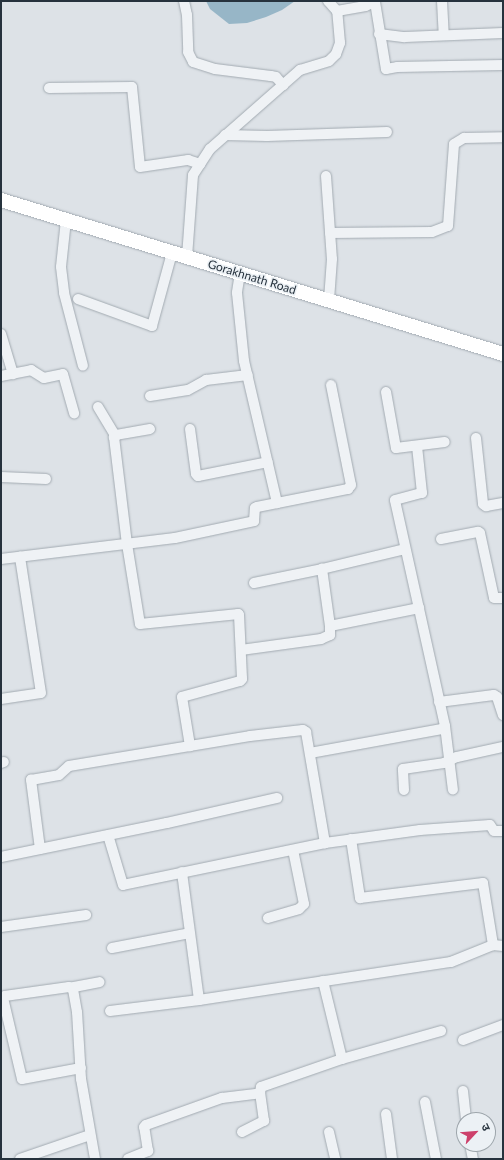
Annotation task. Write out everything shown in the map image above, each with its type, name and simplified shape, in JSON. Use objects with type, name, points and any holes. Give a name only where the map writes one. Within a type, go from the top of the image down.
[{"type":"main road","name":"Gorakhnath Road","points":[[1,200],[503,354]]},
{"type":"street","points":[[184,1],[187,15],[188,52],[193,62],[215,69],[276,77],[283,85]]},
{"type":"street","points":[[187,257],[193,175],[210,148],[300,70],[329,61],[336,54],[340,43],[337,11],[328,1]]},
{"type":"street","points":[[337,11],[366,6],[375,1],[379,34],[386,69],[398,67],[503,65]]},
{"type":"street","points":[[442,1],[444,35]]},
{"type":"street","points":[[379,34],[405,37],[503,34]]},
{"type":"street","points":[[49,88],[132,88],[140,167],[188,160],[200,164]]},
{"type":"street","points":[[225,135],[267,136],[387,132]]},
{"type":"street","points":[[330,233],[432,232],[448,226],[454,144],[464,138],[503,137]]},
{"type":"street","points":[[326,176],[332,259],[329,300]]},
{"type":"street","points":[[66,220],[61,267],[64,293],[84,366]]},
{"type":"street","points":[[78,299],[152,326],[172,253]]},
{"type":"street","points":[[240,273],[237,293],[244,361],[277,503]]},
{"type":"street","points":[[1,334],[13,374]]},
{"type":"street","points":[[1,376],[34,371],[44,378],[63,374],[74,413]]},
{"type":"street","points":[[150,396],[188,390],[206,380],[248,375]]},
{"type":"street","points":[[1,559],[174,538],[254,521],[255,508],[351,488],[331,385]]},
{"type":"street","points":[[386,392],[395,447],[397,449],[445,442]]},
{"type":"street","points":[[98,407],[115,435],[127,544],[140,624],[238,614],[241,680],[182,697],[190,746]]},
{"type":"street","points":[[115,435],[150,429]]},
{"type":"street","points":[[190,429],[196,474],[198,476],[268,462]]},
{"type":"street","points":[[476,438],[483,504],[486,506],[503,503]]},
{"type":"street","points":[[417,446],[422,493],[395,500],[440,702],[450,761],[453,790]]},
{"type":"street","points":[[1,477],[46,478]]},
{"type":"street","points":[[440,539],[478,532],[480,533],[494,598],[503,598]]},
{"type":"street","points":[[254,583],[322,569],[405,549]]},
{"type":"street","points":[[1,699],[41,693],[20,557]]},
{"type":"street","points":[[240,650],[321,639],[330,635],[322,569]]},
{"type":"street","points":[[330,626],[419,608]]},
{"type":"street","points":[[440,702],[494,695],[497,697],[503,715]]},
{"type":"street","points":[[310,753],[442,729],[444,726]]},
{"type":"street","points":[[40,849],[30,780],[60,775],[69,766],[250,736],[303,730],[306,732],[325,843]]},
{"type":"street","points":[[404,790],[403,769],[444,763],[457,757],[503,747]]},
{"type":"street","points":[[1,857],[277,798]]},
{"type":"street","points":[[108,835],[123,885],[325,843],[351,839],[420,830],[490,825],[494,831],[503,830]]},
{"type":"street","points":[[110,1011],[199,1000],[451,962],[498,945],[483,883],[360,898],[351,839]]},
{"type":"street","points":[[268,918],[299,909],[304,904],[293,850]]},
{"type":"street","points":[[182,872],[199,1000]]},
{"type":"street","points":[[1,927],[86,915]]},
{"type":"street","points":[[112,948],[190,933]]},
{"type":"street","points":[[323,981],[342,1060]]},
{"type":"street","points":[[80,1068],[22,1079],[3,998],[5,996],[69,987],[73,988],[100,982]]},
{"type":"street","points":[[73,988],[77,1012],[80,1068],[95,1159]]},
{"type":"street","points":[[463,1040],[503,1025]]},
{"type":"street","points":[[242,1132],[264,1121],[260,1093],[261,1087],[342,1060],[441,1031]]},
{"type":"street","points":[[463,1091],[465,1112]]},
{"type":"street","points":[[128,1159],[148,1151],[144,1127],[146,1125],[222,1098],[260,1093]]},
{"type":"street","points":[[425,1102],[436,1159]]},
{"type":"street","points":[[386,1114],[392,1159]]},
{"type":"street","points":[[329,1132],[335,1159]]},
{"type":"street","points":[[20,1159],[90,1135]]},
{"type":"water","points":[[206,1],[295,1],[282,10],[266,17],[247,23],[229,24],[210,9]]}]
